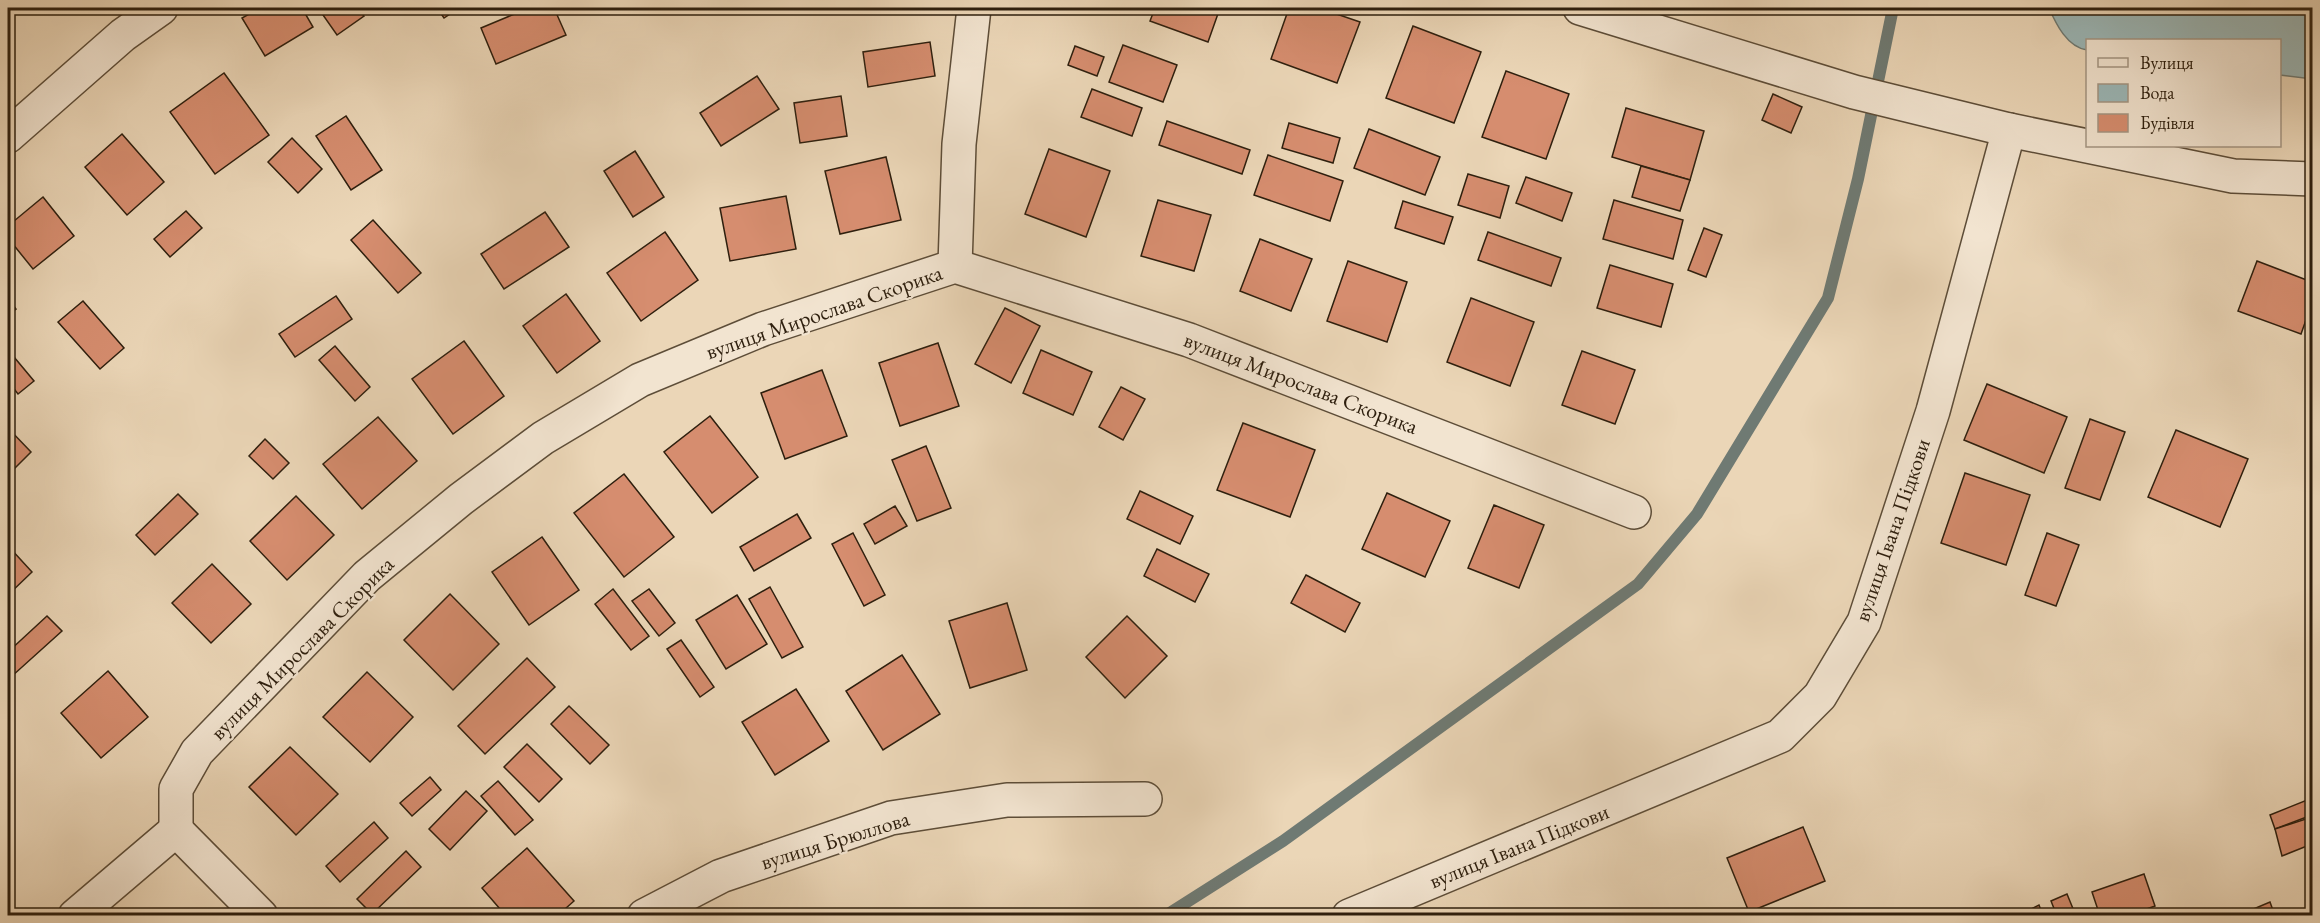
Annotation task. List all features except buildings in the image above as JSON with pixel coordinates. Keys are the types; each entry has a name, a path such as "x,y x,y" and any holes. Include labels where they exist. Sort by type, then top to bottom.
{"street":[{"path":"8,136 123,35 161,8"},
{"path":"955,266 959,144 974,8"},
{"path":"1580,8 1854,93 2086,146"},
{"name":"вулиця Івана Підкови","path":"1349,915 1780,736 1820,696 1864,622 1933,411 2009,130"},
{"path":"2092,147 2233,176 2313,179"},
{"name":"вулиця Мирослава Скорика","path":"176,830 176,789 197,752 367,576 461,499 543,438 640,380 763,329 955,266 1190,340 1634,512"},
{"name":"вулиця Брюллова","path":"644,915 722,876 891,819 1007,800 1145,799"},
{"path":"75,915 176,830 261,915"}],"water":[{"path":"2049,8 2312,8 2312,79 2281,75 2281,39 2086,39 2086,50 2068,40"}],"waterway":[{"path":"1165,916 1283,841 1638,584 1697,514 1828,298 1858,179 1893,8"}]}
